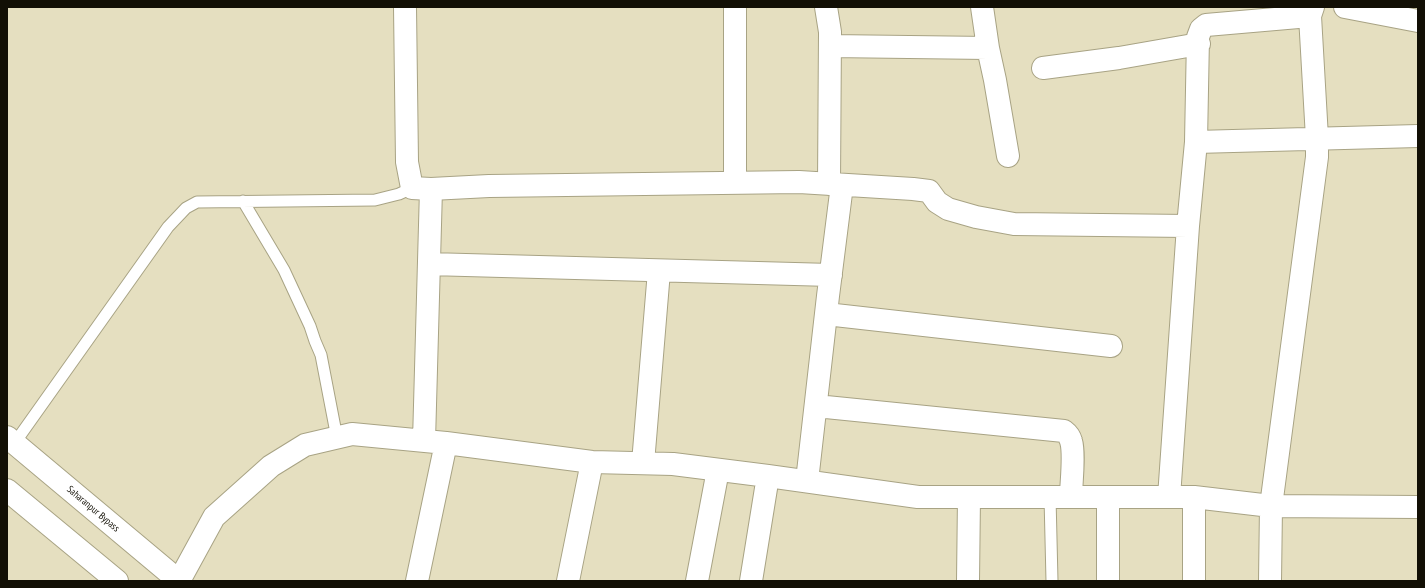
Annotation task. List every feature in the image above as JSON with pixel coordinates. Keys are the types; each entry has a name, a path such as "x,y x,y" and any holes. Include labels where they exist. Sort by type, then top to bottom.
{"street":[{"path":"405,7 406,162 421,189 429,264 424,441"},
{"path":"735,7 735,183"},
{"path":"807,481 831,275 836,184 830,32 826,7"},
{"path":"982,7 1008,156"},
{"path":"1345,7 1418,21"},
{"path":"1169,497 1188,226 1196,142 1198,37 1201,29 1206,25 1312,11 1317,157 1271,506 1270,581"},
{"path":"1043,68 1119,58 1198,44"},
{"path":"830,46 988,48"},
{"path":"1196,142 1418,136"},
{"path":"421,189 489,186 799,182 913,189 929,192 937,202 948,209 976,217 1014,224 1188,226"},
{"path":"429,264 831,275"},
{"path":"643,463 659,271"},
{"path":"826,314 1111,346"},
{"path":"816,406 1064,431 1071,441 1071,497"},
{"path":"179,581 214,517 271,466 305,445 352,434 446,443 592,462 673,464 918,497 1194,497 1271,506 1418,507"},
{"name":"Saharanpur Bypass","path":"11,440 179,581"},
{"path":"417,581 446,443"},
{"path":"568,581 592,462"},
{"path":"697,581 718,470"},
{"path":"750,581 768,476"},
{"path":"7,490 117,581"},
{"path":"968,581 969,497"},
{"path":"1194,497 1194,581"},
{"path":"1108,498 1108,581"}],"lane":[{"path":"11,440 168,226 186,208 197,202 375,200 421,189"},
{"path":"243,201 284,270 310,326 321,355 337,438"},
{"path":"1050,497 1052,581"}]}
